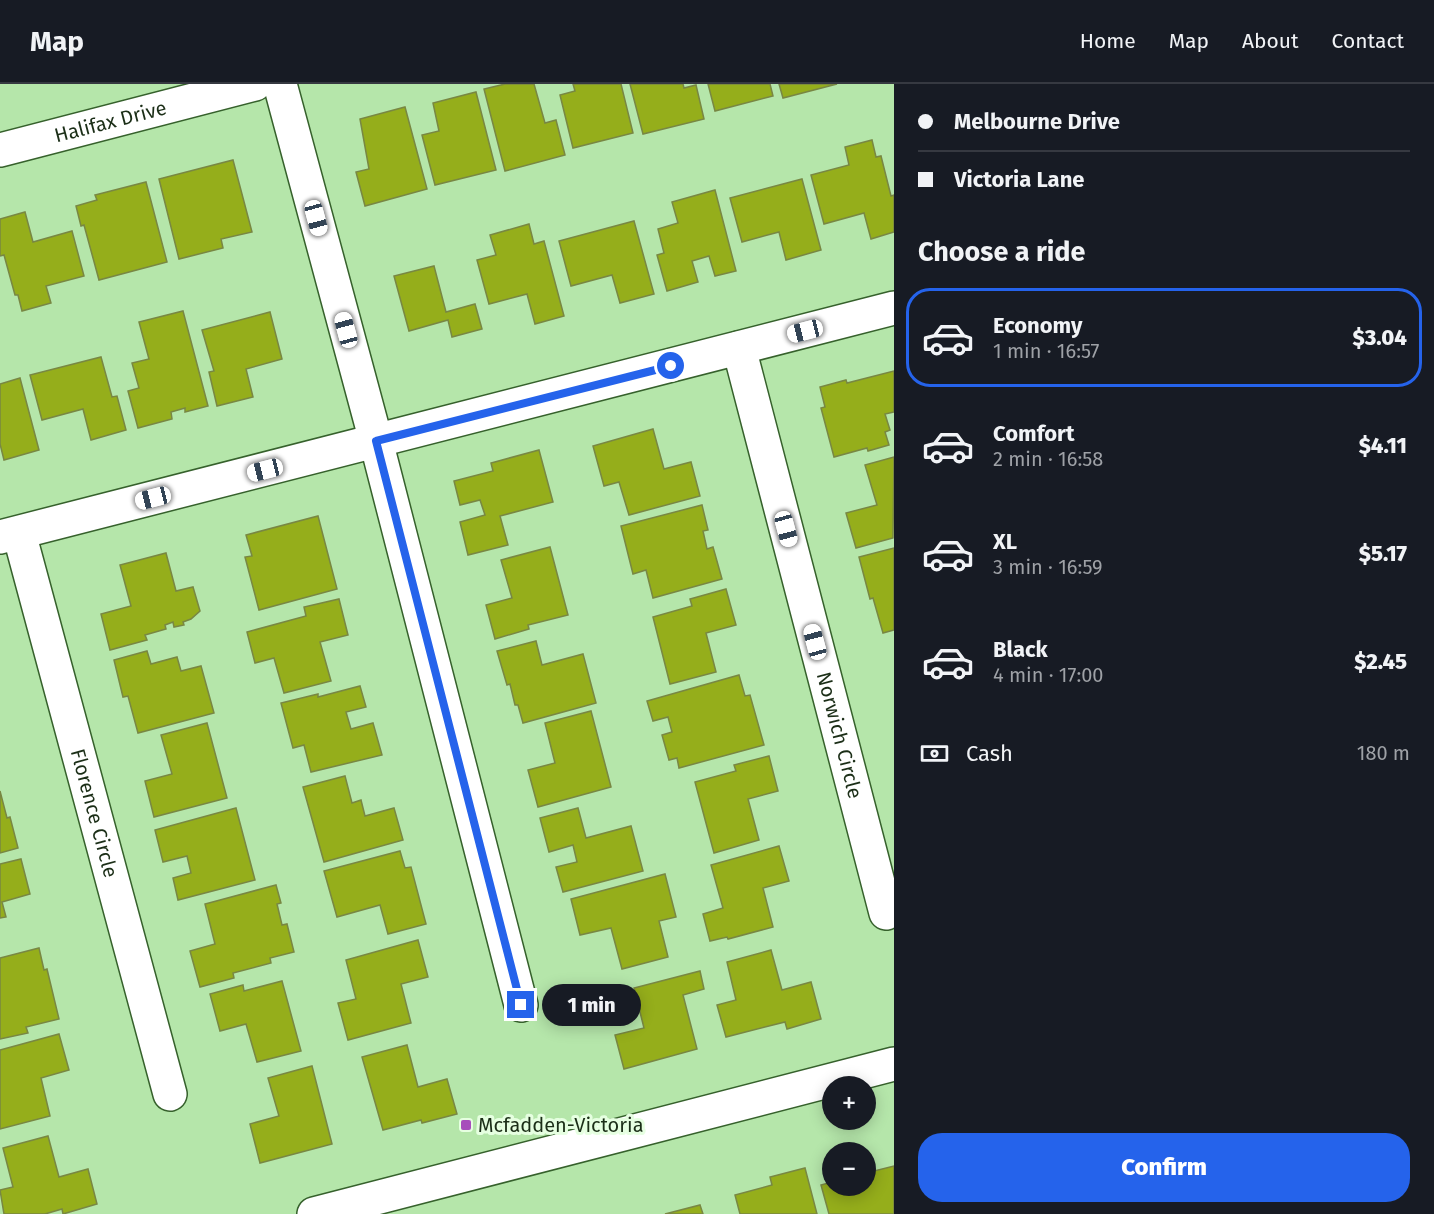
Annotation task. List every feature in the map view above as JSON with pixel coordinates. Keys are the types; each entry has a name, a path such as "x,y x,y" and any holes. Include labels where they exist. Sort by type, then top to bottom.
{"street":[{"name":"Halifax Drive","path":"0,150 255,84"},
{"path":"280,84 376,441 521,1005"},
{"path":"10,535 894,308"},
{"name":"Norwich Circle","path":"739,348 886,913"},
{"name":"Florence Circle","path":"10,535 170,1094"},
{"path":"314,1214 894,1064"}],"building":[{"path":"505,84 534,84 545,123 556,120 565,155 505,171 484,89"},
{"path":"573,84 621,84 633,133 573,148 560,95 575,91"},
{"path":"630,84 683,84 684,88 696,85 704,119 643,134"},
{"path":"708,84 770,84 773,96 715,111"},
{"path":"779,84 837,84 783,98"},
{"path":"476,92 496,170 435,185 422,135 439,131 433,103"},
{"path":"405,107 427,189 365,206 356,172 369,169 360,119"},
{"path":"872,140 876,157 881,156 891,196 894,195 894,232 871,239 864,213 824,224 811,175 849,165 845,147"},
{"path":"233,160 252,232 221,239 223,248 179,259 159,179"},
{"path":"802,179 821,250 786,260 779,232 742,242 730,198"},
{"path":"146,182 167,262 99,280 84,225 81,226 76,206 97,200 95,195"},
{"path":"715,190 736,271 715,276 709,256 692,261 698,282 667,291 657,255 664,253 658,229 678,223 672,202"},
{"path":"25,212 33,242 72,231 84,276 46,286 51,303 22,311 4,255 0,256 0,219"},
{"path":"634,221 654,294 620,303 612,275 571,286 559,241"},
{"path":"529,224 534,244 544,241 564,316 535,324 527,294 489,304 477,260 496,255 490,235"},
{"path":"434,266 446,312 475,304 482,329 452,337 448,320 409,331 394,276"},
{"path":"183,311 208,406 185,412 185,408 171,412 172,419 138,428 128,391 139,388 132,363 149,359 139,322"},
{"path":"270,312 282,359 246,369 253,397 217,406 209,372 214,371 202,330"},
{"path":"101,357 112,397 117,396 126,430 91,440 83,409 42,420 30,375"},
{"path":"894,371 894,412 885,414 890,430 885,432 889,445 834,457 821,408 825,407 820,387"},
{"path":"20,378 39,450 4,460 0,444 0,384"},
{"path":"653,429 664,469 691,462 700,496 629,515 619,482 604,486 593,446"},
{"path":"539,450 553,502 500,516 508,545 468,555 460,522 485,515 480,500 460,505 454,481 493,471 491,463"},
{"path":"894,457 893,538 856,548 846,513 877,505 865,465"},
{"path":"702,505 708,530 703,531 707,549 713,547 722,579 653,598 646,570 633,574 621,526"},
{"path":"318,516 337,589 259,610 245,557 252,556 246,535"},
{"path":"550,547 568,615 528,625 529,629 495,639 486,605 512,598 501,560"},
{"path":"894,548 894,630 883,633 873,598 870,599 859,557"},
{"path":"166,553 176,591 193,587 200,611 191,619 183,622 184,625 174,627 173,622 165,625 166,629 145,635 147,640 110,650 101,614 131,606 120,565"},
{"path":"726,589 736,625 706,633 716,672 670,684 653,617 692,606 690,599"},
{"path":"339,599 348,635 320,642 331,681 284,693 274,658 255,663 247,632 306,616 304,607"},
{"path":"536,641 542,665 583,654 596,703 523,723 518,705 515,705 510,684 507,685 497,651"},
{"path":"147,651 151,664 177,657 181,671 201,666 214,713 138,733 128,696 123,697 114,660"},
{"path":"739,675 745,696 750,695 764,745 679,768 677,758 669,760 662,735 672,732 668,717 653,721 647,701"},
{"path":"360,686 366,707 346,712 351,729 373,723 382,755 311,772 304,745 293,748 281,703 318,694 318,697"},
{"path":"591,711 611,787 538,807 528,770 555,763 545,723"},
{"path":"207,723 227,798 154,817 145,781 172,774 161,735"},
{"path":"769,756 778,791 748,799 759,840 714,853 695,782 736,771 734,765"},
{"path":"345,776 352,803 361,800 365,816 394,808 403,840 324,862 303,787"},
{"path":"0,791 18,848 0,853"},
{"path":"236,808 255,880 178,900 173,878 191,873 187,856 163,862 155,830"},
{"path":"578,808 586,838 631,826 643,871 563,892 556,867 577,862 573,845 549,852 540,818"},
{"path":"779,846 789,881 763,888 773,927 728,939 727,937 710,941 703,914 723,908 711,865"},
{"path":"400,851 405,868 411,867 426,924 388,934 380,905 337,917 324,871"},
{"path":"21,859 30,894 2,902 6,917 0,918 0,864"},
{"path":"665,874 676,917 659,921 668,957 622,969 611,928 580,935 571,899"},
{"path":"276,885 281,903 277,904 282,925 287,924 294,952 270,958 271,963 233,973 234,978 200,987 190,951 215,944 205,904"},
{"path":"418,940 428,977 401,984 411,1023 348,1040 338,1003 356,999 346,960"},
{"path":"39,948 44,970 47,969 59,1019 26,1027 28,1033 0,1039 0,958"},
{"path":"771,950 782,990 811,982 821,1019 787,1029 785,1022 726,1037 717,1005 736,1000 727,962"},
{"path":"700,971 704,989 683,995 697,1049 624,1069 615,1035 644,1028 634,988"},
{"path":"282,981 301,1051 257,1062 246,1024 220,1031 210,994 243,985 244,991"},
{"path":"59,1034 69,1070 41,1078 50,1116 0,1129 0,1050"},
{"path":"407,1045 418,1087 447,1079 457,1114 383,1130 362,1057"},
{"path":"312,1066 332,1144 260,1163 250,1124 279,1116 268,1078"},
{"path":"48,1136 59,1177 88,1169 97,1204 63,1214 62,1209 45,1214 4,1214 0,1190 13,1187 3,1148"},
{"path":"894,1166 894,1214 829,1214 824,1196 876,1196 876,1170"},
{"path":"805,1168 817,1214 740,1214 735,1195 772,1185 770,1177"},
{"path":"700,1205 703,1214 665,1214"}],"place":[{"name":"Mcfadden-Victoria","path":"466,1125"}],"route":[{"path":"521,1005 376,441 671,366"}]}
